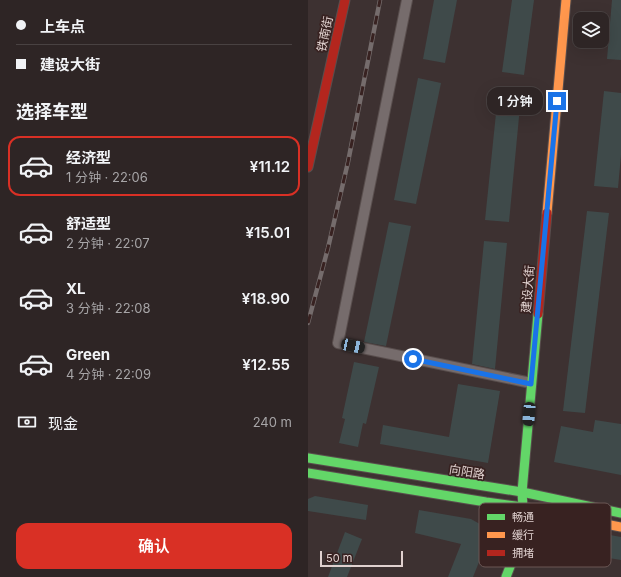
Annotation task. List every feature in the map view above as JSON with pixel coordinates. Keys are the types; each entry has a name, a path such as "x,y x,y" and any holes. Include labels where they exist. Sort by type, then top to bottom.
{"main road":[{"name":"铁南街","path":"308,167 344,0"},
{"name":"建设大街","path":"523,503 522,492 531,384 566,0"},
{"name":"向阳路","path":"308,458 522,492 574,503"},
{"path":"308,473 493,503"},
{"name":"向阳路","path":"611,511 621,513"},
{"path":"611,525 621,527"},
{"name":"建设大街","path":"506,577 510,567"}],"street":[{"path":"407,0 338,343 531,384"}],"building":[{"path":"434,0 457,0 445,63 423,59"},
{"path":"512,0 534,0 524,75 502,72"},
{"path":"612,0 621,0 621,60 607,59"},
{"path":"418,78 441,83 416,204 394,200"},
{"path":"604,91 621,93 621,155 618,188 594,186"},
{"path":"498,94 521,96 509,222 485,220"},
{"path":"587,211 609,213 585,413 563,411"},
{"path":"389,222 411,226 386,346 364,342"},
{"path":"484,241 507,243 495,369 472,364"},
{"path":"354,362 379,367 366,424 363,423 358,447 339,443 345,419 342,418"},
{"path":"458,384 500,391 488,463 380,444 383,425 449,437"},
{"path":"595,420 621,424 621,475 554,462 561,426 593,432"},
{"path":"315,496 368,505 366,520 308,511 308,499"},
{"path":"419,510 471,519 479,524 479,562 473,577 448,577 461,544 415,533"},
{"path":"345,532 362,539 347,577 328,577"},
{"path":"611,535 621,537 621,560 611,558"}],"railway":[{"path":"308,323 328,248 348,162 380,0"}],"traffic: fast":[{"path":"523,503 522,492 538,314"},
{"path":"308,458 522,492 574,503"},
{"path":"308,473 493,503"},
{"path":"611,511 621,513"},
{"path":"506,577 510,567"}],"traffic: slow":[{"path":"547,213 566,0"},
{"path":"611,525 621,527"}],"traffic: jam":[{"path":"308,167 345,0"},
{"path":"538,314 547,213"}],"route":[{"path":"413,359 531,384 557,101"}]}
